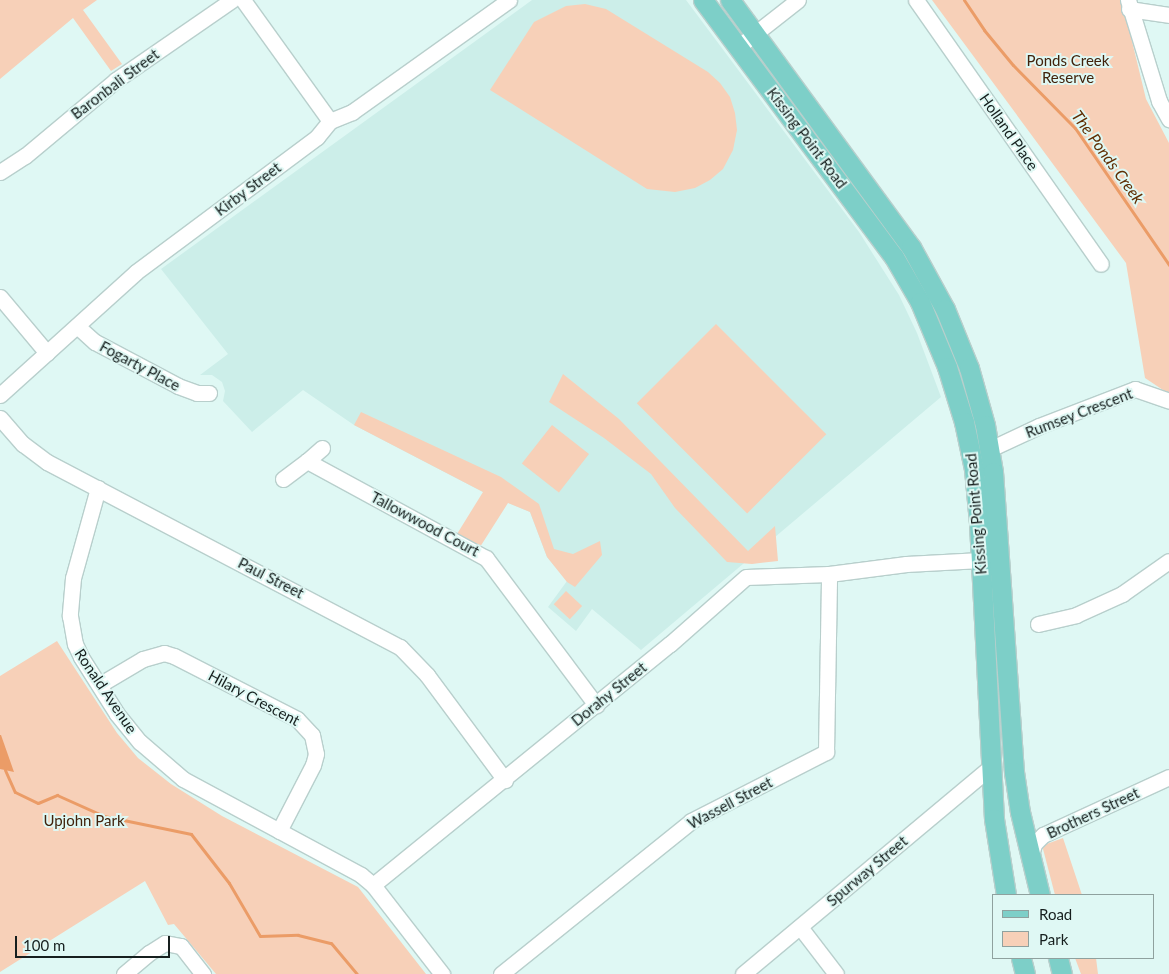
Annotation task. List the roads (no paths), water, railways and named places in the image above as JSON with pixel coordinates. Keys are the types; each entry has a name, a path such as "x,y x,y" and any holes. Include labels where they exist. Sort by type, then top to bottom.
{"main road":[{"name":"Kissing Point Road","path":"703,0 872,224 894,256 920,302 947,367 968,438 976,487 994,819 1006,894"},
{"name":"Kissing Point Road","path":"730,0 893,219 925,270 945,309 969,368 990,449 996,496 1014,772 1030,859 1040,894"},
{"path":"1021,959 1025,974"},
{"path":"1058,959 1062,974"}],"street":[{"name":"Baronbali Street","path":"0,172 25,156 116,80 232,0"},
{"path":"244,0 330,121"},
{"name":"Kirby Street","path":"0,395 136,272 317,137 330,121 352,112 509,0"},
{"path":"738,48 798,0"},
{"name":"Holland Place","path":"916,0 1101,264"},
{"path":"1128,4 1169,15"},
{"path":"1128,4 1159,101 1169,119"},
{"path":"0,297 47,353"},
{"name":"Fogarty Place","path":"77,326 95,342 178,386 197,393 208,393"},
{"name":"Rumsey Crescent","path":"990,449 1039,426 1135,389 1169,401"},
{"name":"Paul Street","path":"0,418 36,454 400,646 427,675 505,780"},
{"path":"283,479 322,448"},
{"name":"Tallowwood Court","path":"307,461 486,558 596,705"},
{"name":"Ronald Avenue","path":"98,488 74,578 70,616 75,644 117,714 140,742 183,779 361,875 373,885"},
{"name":"Dorahy Street","path":"373,885 505,780 670,644 746,577 829,574 906,564 980,560"},
{"path":"1038,624 1076,615 1122,594 1169,562"},
{"name":"Wassell Street","path":"501,974 691,821 826,752 829,574"},
{"name":"Hilary Crescent","path":"99,685 143,659 164,654 174,656 297,719 312,735 316,754 279,831"},
{"name":"Spurway Street","path":"743,974 991,767"},
{"name":"Brothers Street","path":"1030,859 1034,844 1043,835 1106,808 1169,777"},
{"path":"373,885 442,974"},
{"path":"800,927 836,974"},
{"path":"124,974 164,943 181,946 203,974"}],"waterway":[{"name":"The Ponds Creek","path":"964,0 984,30 1013,65 1075,128 1169,265"},
{"path":"5,770 15,792 38,803 57,795 104,816 191,834 229,883 260,936 298,935 331,943 357,974"}],"park label":[{"name":"Ponds Creek Reserve","path":"1068,68"},
{"name":"Upjohn Park","path":"84,821"}]}
